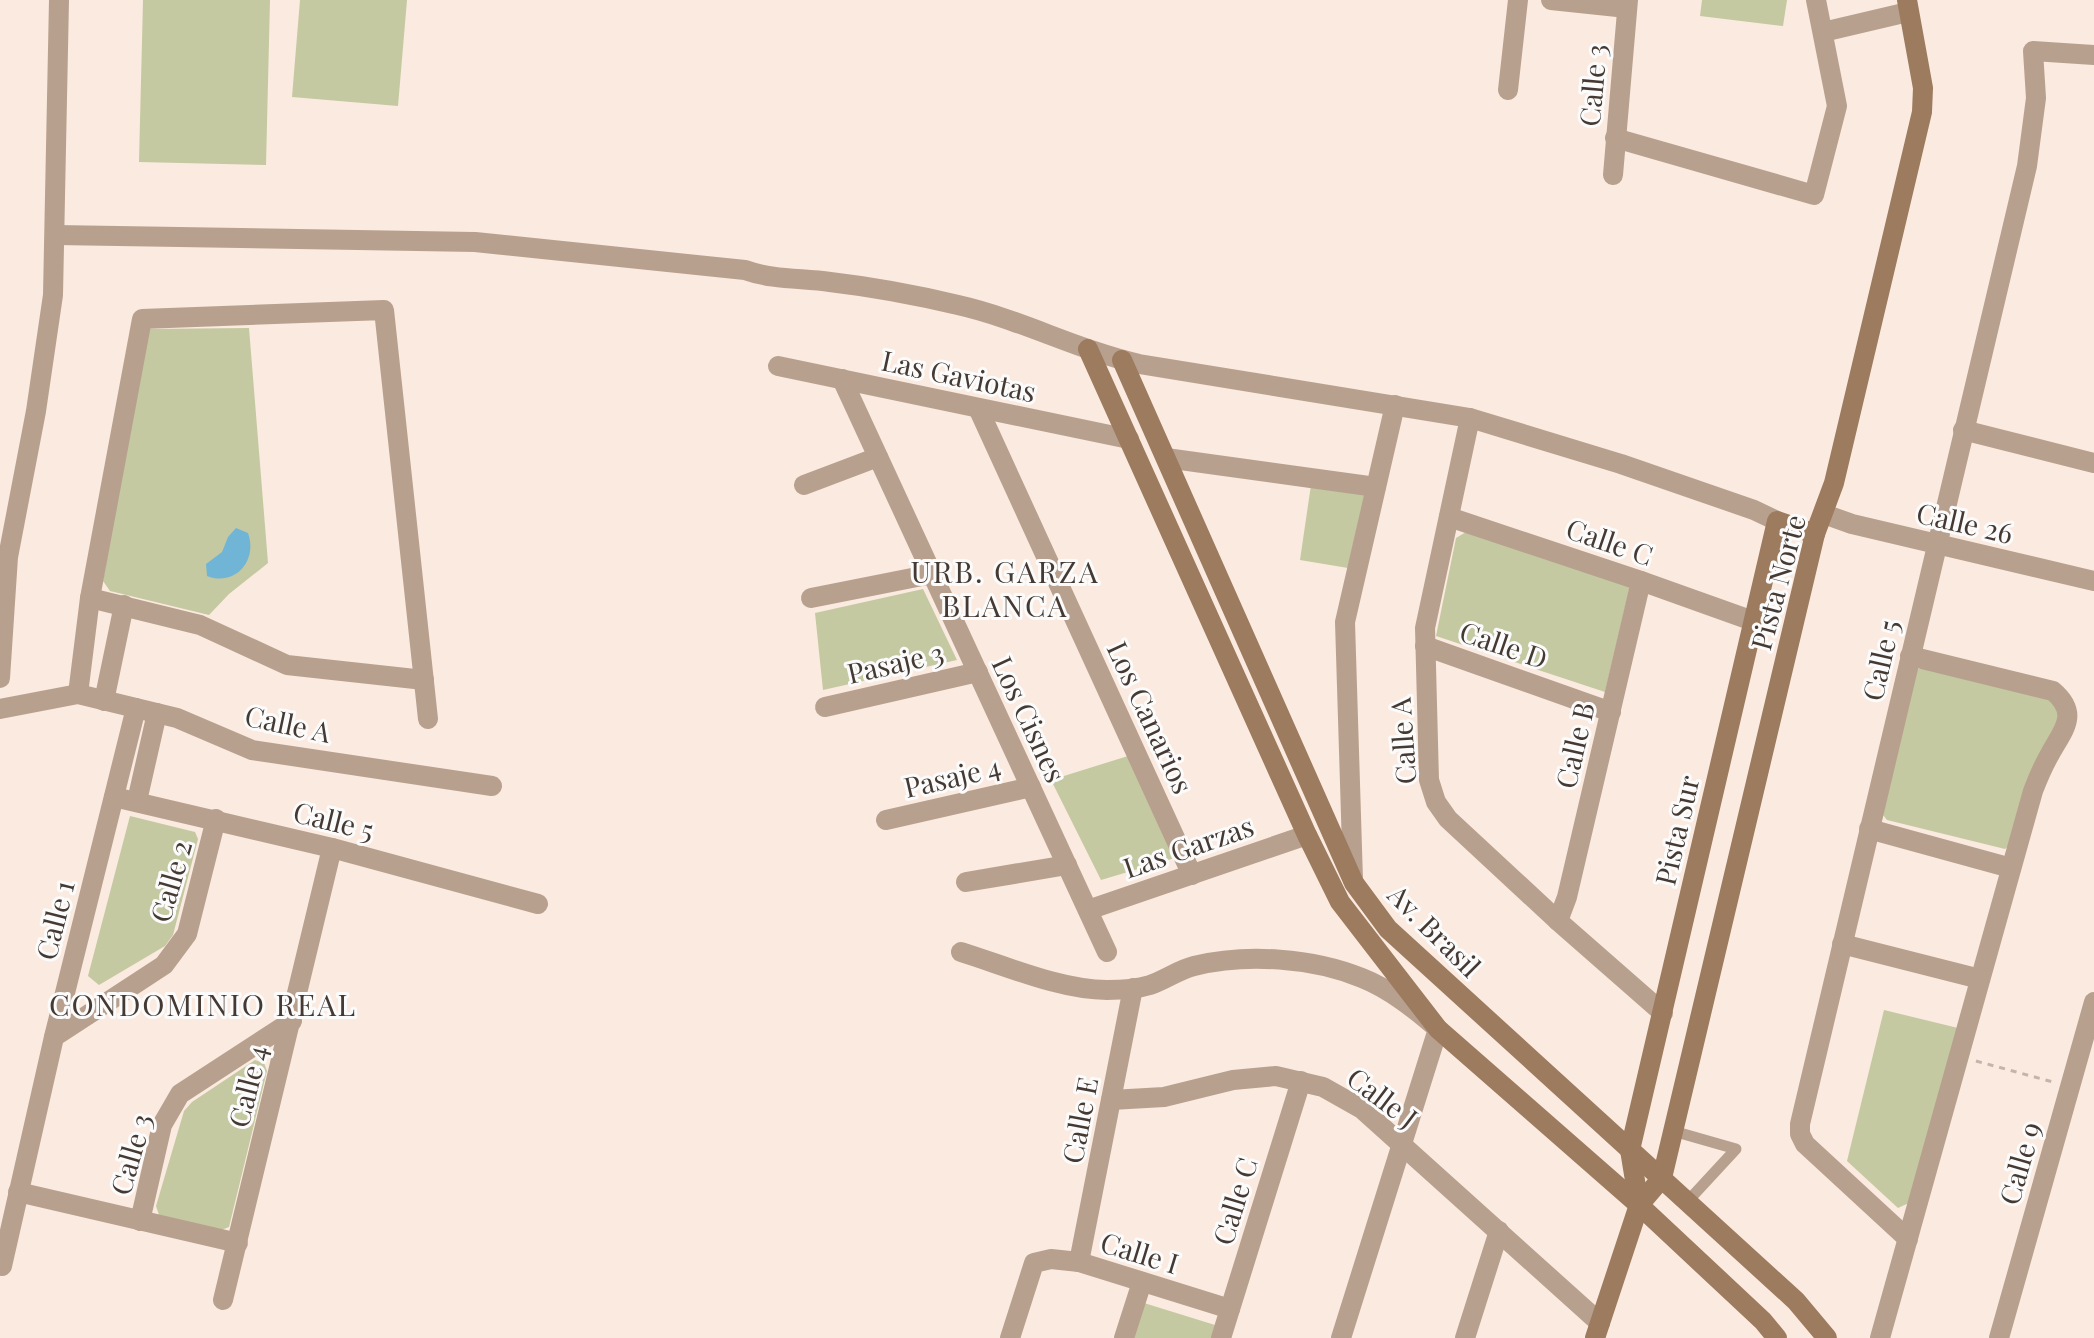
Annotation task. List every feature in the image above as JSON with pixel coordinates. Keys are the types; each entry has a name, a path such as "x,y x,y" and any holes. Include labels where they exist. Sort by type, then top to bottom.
{"street":[{"path":"0,678 8,557 49,327 56,235 59,0"},
{"path":"1508,90 1518,0"},
{"path":"1551,0 1628,4"},
{"path":"1615,138 1814,195 1837,106 1816,0"},
{"name":"Calle 3","path":"1613,175 1628,4"},
{"path":"1823,32 1908,6"},
{"name":"Pista Norte","path":"1662,1178 1815,534 1834,483 1922,112 1923,88 1908,6"},
{"name":"Calle 5","path":"1908,1239 1805,1144 1800,1134 1800,1124 2027,166 2036,98 2033,51 2094,55"},
{"path":"56,235 475,242 745,270 767,278 831,282 957,305 1023,323 1122,360 1470,418 1621,464 1815,534"},
{"path":"0,709 78,694 90,598 142,319 384,310 428,719"},
{"name":"Av. Brasil","path":"1088,349 1340,902 1438,1029 1639,1205 1763,1321 1777,1338"},
{"name":"Av. Brasil","path":"1122,360 1354,883 1388,929 1796,1301 1827,1338"},
{"name":"Las Gaviotas","path":"778,366 1129,439"},
{"name":"Los Cisnes","path":"842,379 1107,952"},
{"path":"1354,883 1345,622 1395,405"},
{"name":"Los Canarios","path":"978,408 1192,875"},
{"name":"Calle A","path":"1470,418 1425,628 1429,780 1436,802 1448,819 1663,1013"},
{"path":"1963,430 2094,463"},
{"path":"804,485 878,457"},
{"path":"1166,458 1376,487"},
{"name":"Calle 26","path":"1824,514 1852,524 2094,581"},
{"name":"Calle C","path":"1449,517 1753,621"},
{"name":"Pista Sur","path":"1630,1150 1777,521"},
{"path":"811,598 932,574"},
{"name":"Calle B","path":"1558,921 1567,897 1641,581"},
{"path":"90,598 200,625 287,665 424,680"},
{"path":"104,701 124,605"},
{"name":"Calle D","path":"1425,646 1611,712"},
{"path":"1880,1338 2033,791 2067,724 2068,711 2063,700 2053,691 1910,656"},
{"name":"Pasaje 3","path":"825,707 978,672"},
{"name":"Calle A","path":"78,694 177,718 252,750 492,786"},
{"name":"Calle 1","path":"2,1266 54,1037 136,708"},
{"path":"137,801 157,713"},
{"name":"Pasaje 4","path":"886,820 1031,787"},
{"name":"Calle 5","path":"114,797 332,848 538,904"},
{"name":"Calle 2","path":"54,1037 164,965 187,934 216,819"},
{"path":"1869,829 2011,868"},
{"name":"Las Garzas","path":"1088,910 1307,835"},
{"name":"Calle 4","path":"223,1300 332,848"},
{"path":"966,882 1067,865"},
{"path":"1842,944 1980,979"},
{"path":"961,952 1081,988 1151,985 1177,972 1208,963 1238,960 1295,962 1361,978 1401,1001 1438,1029 1341,1338"},
{"name":"Calle E","path":"1079,1262 1133,988"},
{"name":"Calle 9","path":"1999,1338 2094,1002"},
{"name":"Calle 3","path":"140,1221 162,1125 180,1094 292,1021"},
{"name":"Calle J","path":"1111,1100 1164,1097 1233,1080 1276,1076 1301,1081 1345,1098 1499,1231 1598,1331"},
{"name":"Calle C","path":"1221,1338 1301,1081"},
{"path":"1630,1150 1639,1205"},
{"path":"1598,1331 1639,1205 1662,1178"},
{"path":"18,1192 238,1243"},
{"path":"1465,1338 1499,1231"},
{"name":"Calle I","path":"1010,1338 1034,1263 1051,1259 1079,1262 1230,1309"},
{"path":"1124,1338 1142,1282"}],"lane":[{"path":"1673,1131 1736,1149 1687,1202"}],"path":[{"path":"1974,1060 2057,1083"}],"green space":[{"path":"143,0 270,0 266,165 139,162"},
{"path":"300,0 407,0 398,106 292,97"},
{"path":"1702,0 1787,0 1783,26 1700,16"},
{"path":"249,328 268,563 229,594 209,615 110,591 103,581 147,329"},
{"path":"1311,485 1369,491 1354,569 1300,560"},
{"path":"1466,532 1630,586 1605,692 1436,636 1456,538"},
{"path":"923,589 957,660 823,690 815,613"},
{"path":"1926,667 2048,697 2055,703 2060,720 2010,845 2005,849 1887,820 1883,815 1915,673"},
{"path":"1128,756 1178,857 1101,880 1051,780"},
{"path":"130,816 195,832 198,839 173,935 165,946 99,985 88,976"},
{"path":"1884,1010 1958,1028 1911,1202 1898,1208 1847,1161"},
{"path":"255,1060 264,1063 267,1071 229,1227 219,1231 159,1215 156,1206 184,1111 192,1102"},
{"path":"1144,1303 1215,1325 1211,1338 1133,1338"}],"water":[{"path":"236,528 248,533 250,553 247,562 235,575 227,578 207,576 206,564 222,552"}],"district":[{"name":"URB. GARZA BLANCA","path":"1005,588"},
{"name":"CONDOMINIO REAL","path":"203,1004"}]}
